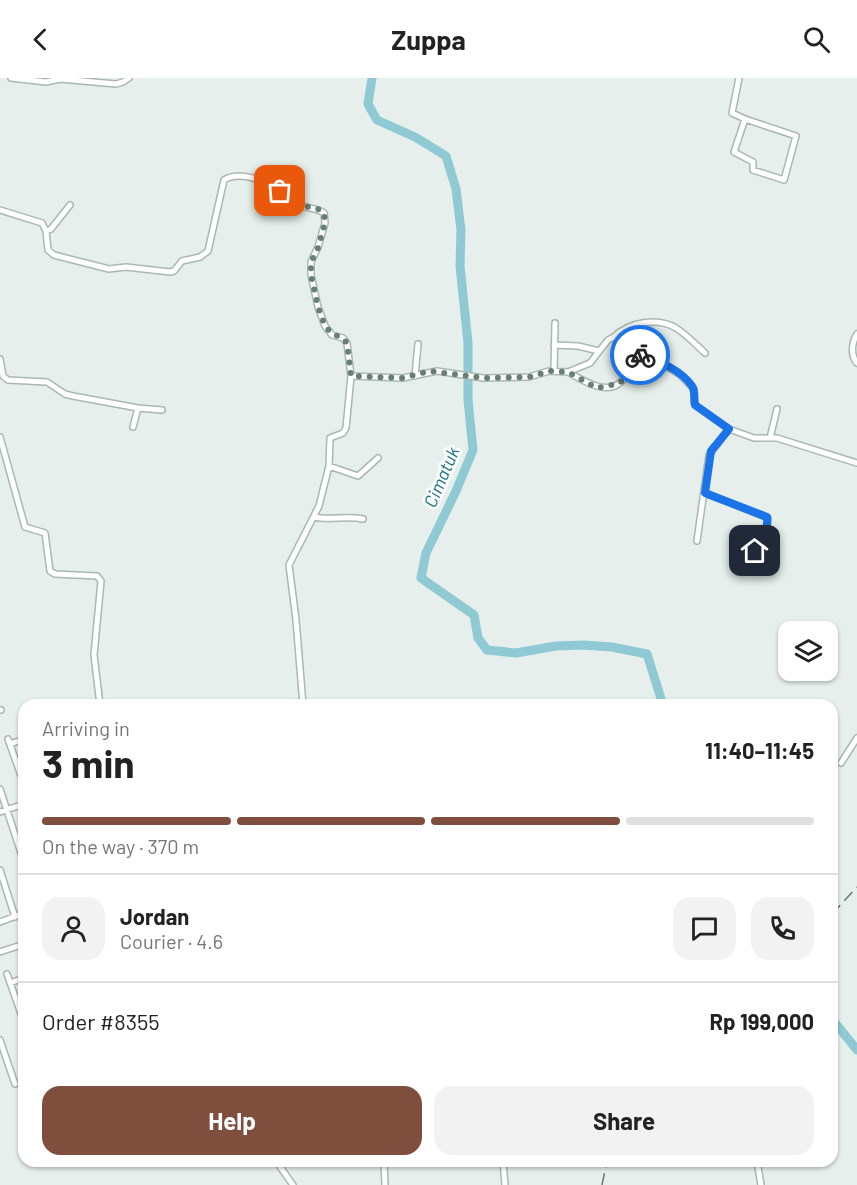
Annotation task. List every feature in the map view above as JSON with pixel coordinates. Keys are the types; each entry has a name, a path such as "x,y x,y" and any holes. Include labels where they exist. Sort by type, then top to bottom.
{"street":[{"path":"11,78 46,82 60,79 116,84 129,78"},
{"path":"739,78 732,113 796,136 784,180 753,170 753,162 734,152 745,119"},
{"path":"0,210 42,224 46,231 48,250 54,255 109,269 126,267 170,272 174,271 182,261 200,257 208,250 224,180 239,176 257,180 273,186 300,205 318,209 324,213 325,223 318,248 311,262 311,275 325,326 332,334 343,338 347,343 351,376 346,428 343,433 330,438 329,466 314,517 293,553 289,565 303,699"},
{"path":"46,231 51,229 69,205"},
{"path":"554,372 555,323"},
{"path":"351,376 379,378 415,376 430,371 483,378 529,377 568,372 590,363 608,340 626,327 647,323 664,324 680,331 705,353"},
{"path":"857,334 852,346 857,363"},
{"path":"614,337 640,354 679,374 694,389 695,405 729,429 758,439 770,438 813,448 857,463"},
{"path":"415,376 418,344"},
{"path":"554,345 578,346 599,351"},
{"path":"568,372 597,388 615,385 620,383 640,354"},
{"path":"0,359 2,377 11,381 47,382 64,394 138,408 162,410"},
{"path":"133,427 138,408"},
{"path":"770,438 777,409"},
{"path":"698,542 711,451 729,429"},
{"path":"0,437 23,524 26,529 45,533 50,572 97,576 101,581 94,655 99,699"},
{"path":"329,466 358,476 378,458"},
{"path":"705,493 768,518 766,528 753,555 740,569"},
{"path":"314,517 324,519 344,516 363,519"},
{"path":"841,763 857,738"},
{"path":"18,740 9,742 18,767"},
{"path":"0,789 18,844"},
{"path":"0,812 18,806"},
{"path":"0,870 15,916"},
{"path":"0,922 18,915"},
{"path":"0,952 18,946"},
{"path":"7,974 18,1005"},
{"path":"10,983 18,980"},
{"path":"0,1040 15,1084"},
{"path":"280,1167 293,1185"},
{"path":"384,1167 385,1185"},
{"path":"504,1167 506,1185"},
{"path":"758,1167 760,1185"}],"waterway":[{"name":"Cimatuk","path":"372,78 368,104 377,120 415,137 446,156 456,189 461,230 460,266 468,343 468,400 473,450 426,553 421,578 474,615 478,638 487,650 516,653 556,646 583,645 612,647 647,654 661,699"},
{"name":"Cimatuk","path":"838,1026 857,1050"}],"railway":[{"path":"838,908 857,887"},
{"path":"602,1185 606,1167"}],"way so far":[{"path":"280,191 300,205 318,209 324,213 325,223 318,248 311,262 311,275 325,326 332,334 343,338 347,343 351,376 403,378 437,371 483,378 529,377 550,371 568,372 597,388 620,383 640,355"}],"route":[{"path":"640,355 661,363 679,374 694,389 695,405 729,429 711,451 705,493 767,517 766,528 755,551"}]}
